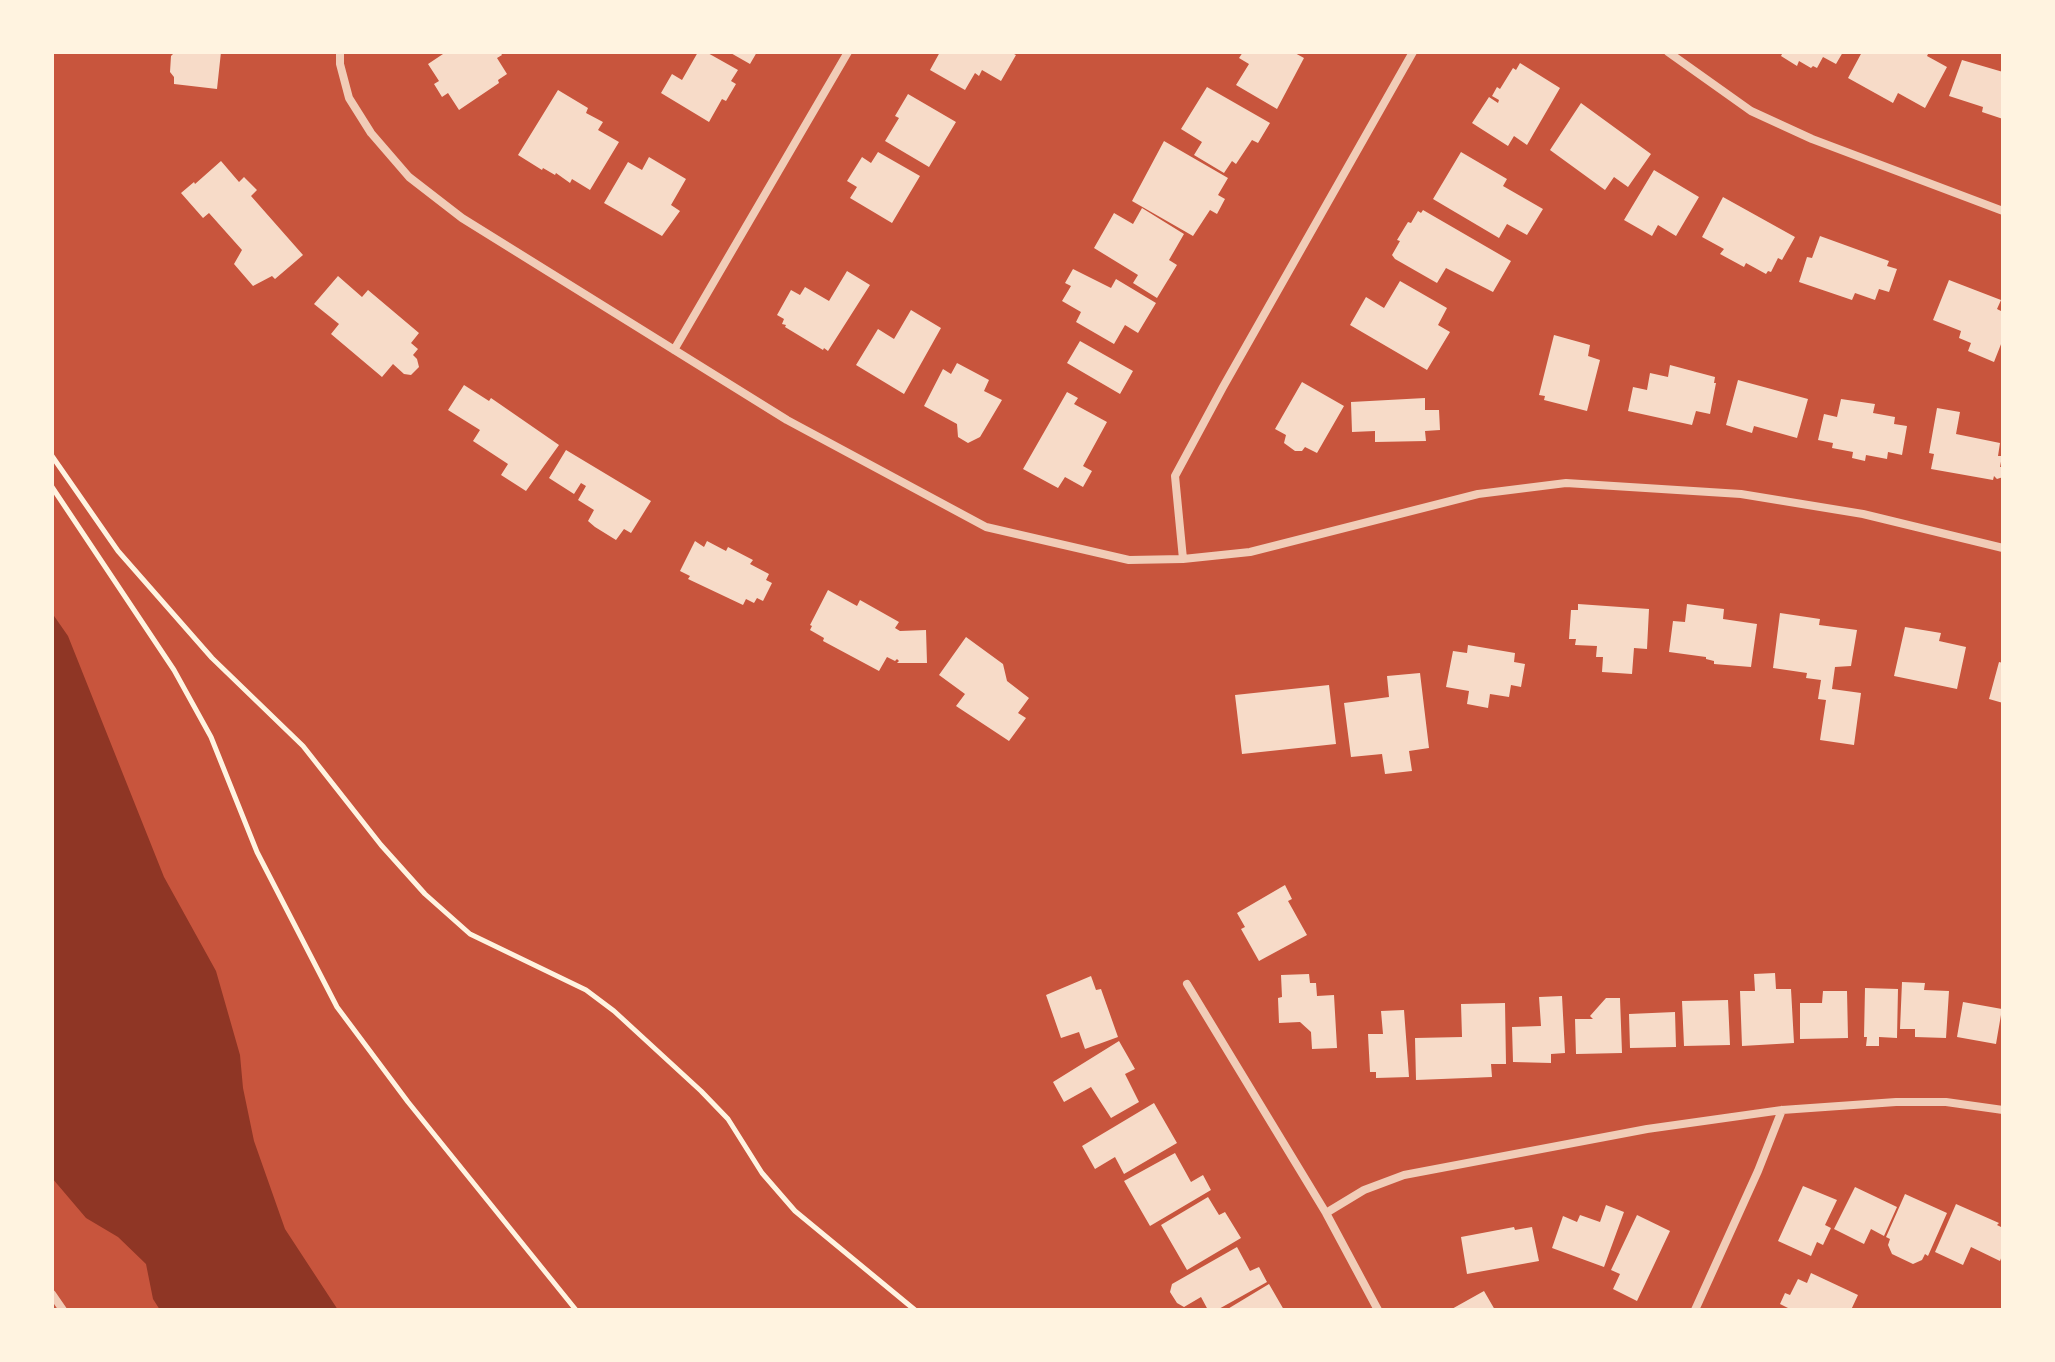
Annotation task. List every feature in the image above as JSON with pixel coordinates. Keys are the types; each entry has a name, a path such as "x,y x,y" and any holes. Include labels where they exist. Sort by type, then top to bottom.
{"street":[{"path":"340,52 349,98 371,133 409,177 462,218 787,420 986,527 1129,560 1183,559 1250,552 1478,494 1566,483 1741,494 1863,514 2003,548"},
{"path":"674,350 848,52"},
{"path":"1183,559 1175,476 1413,52"},
{"path":"1668,52 1751,111 1812,139 2003,211"},
{"path":"1187,984 1326,1213 1378,1310"},
{"path":"1326,1213 1364,1190 1404,1175 1569,1142 1782,1110 1896,1102 1946,1102 2003,1110"},
{"path":"1695,1310 1782,1110"},
{"path":"52,1294 63,1310"}],"path":[{"path":"52,456 118,551 212,658 303,746 381,845 425,894 470,934 586,990 614,1011 728,1119 762,1173 795,1211 915,1310"},
{"path":"52,487 174,670 211,737 257,852 337,1007 408,1102 576,1310"}],"shaded area":[{"path":"52,613 68,636 164,877 216,971 240,1055 254,1141 285,1229 338,1310 160,1310 153,1299 146,1264 118,1237 86,1218 52,1178"}],"building":[{"path":"175,52 221,52 217,89 174,84 170,72 171,56"},
{"path":"446,52 500,52 502,55 497,58 507,74 459,110 448,93 442,97 434,84 439,81 428,64"},
{"path":"698,52 706,52 738,70 731,81 736,84 726,101 722,99 709,122 661,93 672,74 682,80"},
{"path":"729,52 757,52 750,64"},
{"path":"940,52 1010,52 1016,55 1001,81 982,70 979,76 975,73 965,90 930,70"},
{"path":"1243,52 1293,52 1304,58 1277,109 1236,85 1249,64 1239,58"},
{"path":"1783,52 1843,52 1836,64 1823,57 1817,68 1811,68 1799,61 1797,66 1781,56"},
{"path":"1862,52 1929,52 1927,56 1947,67 1925,108 1898,93 1893,103 1848,78"},
{"path":"1962,60 2003,72 2003,119 1982,112 1983,107 1949,96"},
{"path":"1520,63 1560,88 1527,145 1514,136 1508,146 1472,123 1489,97 1498,103 1499,100 1492,96"},
{"path":"1207,87 1270,123 1258,143 1252,140 1236,164 1232,161 1224,173 1194,155 1202,142 1181,129"},
{"path":"558,90 588,108 586,113 603,122 598,130 619,142 590,190 572,179 570,183 556,173 542,170 518,155"},
{"path":"908,94 956,122 929,167 885,141 899,118 895,116"},
{"path":"1581,103 1651,154 1628,187 1614,177 1605,190 1550,150"},
{"path":"1164,141 1228,178 1218,195 1225,199 1217,214 1210,210 1193,236 1132,201"},
{"path":"878,152 920,176 892,223 850,198 857,187 847,181 862,157 871,163"},
{"path":"1461,152 1507,179 1503,186 1543,209 1527,235 1507,224 1499,238 1433,199"},
{"path":"649,157 686,179 671,205 680,211 662,236 604,203 628,162 642,170"},
{"path":"221,161 239,182 244,177 257,190 251,196 303,255 275,279 272,276 253,286 234,264 242,250 209,213 203,218 181,193"},
{"path":"1654,170 1699,197 1676,236 1658,225 1652,236 1624,220"},
{"path":"1723,197 1795,237 1771,272 1766,274 1746,263 1744,267 1720,254 1724,249 1702,237"},
{"path":"1142,208 1184,234 1169,260 1177,265 1157,298 1133,283 1138,275 1094,248 1114,213 1133,224"},
{"path":"1423,210 1511,261 1493,292 1446,268 1437,283 1395,259 1392,255 1400,241 1397,240 1408,222 1411,223 1418,211 1421,213"},
{"path":"1820,236 1889,261 1887,266 1897,269 1889,292 1879,289 1875,300 1855,293 1852,300 1799,282 1807,257 1812,258"},
{"path":"1073,269 1111,288 1116,279 1156,303 1138,333 1125,325 1114,344 1076,322 1081,312 1062,301 1071,286 1065,283"},
{"path":"847,271 870,285 828,351 782,324 784,319 777,315 791,290 800,295 805,287 829,301"},
{"path":"338,276 362,297 368,290 419,333 411,343 418,349 413,355 419,367 411,375 404,374 393,364 382,377 331,334 339,324 314,304"},
{"path":"1949,280 2001,300 1997,309 2003,312 2003,339 1994,362 1968,351 1971,343 1959,338 1961,331 1933,320"},
{"path":"1400,281 1447,308 1438,325 1450,332 1427,370 1350,325 1366,297 1384,308"},
{"path":"911,310 941,328 904,394 856,365 878,329 894,339"},
{"path":"1554,335 1590,345 1588,356 1600,360 1587,411 1544,400 1545,396 1539,395"},
{"path":"1080,341 1133,371 1120,394 1067,363"},
{"path":"957,363 989,380 984,391 1002,400 980,437 968,443 958,437 957,424 924,406 943,369 951,374"},
{"path":"1670,365 1715,377 1710,414 1696,411 1692,425 1628,411 1633,387 1647,390 1650,373 1668,377"},
{"path":"1738,380 1808,399 1797,438 1754,426 1752,433 1726,425"},
{"path":"1302,382 1344,406 1317,453 1305,447 1302,451 1295,451 1284,443 1286,435 1275,429"},
{"path":"464,385 489,401 491,398 559,445 526,491 501,475 508,464 473,441 480,430 448,410"},
{"path":"1067,392 1078,398 1074,404 1107,422 1083,466 1092,471 1083,487 1065,477 1058,488 1023,469"},
{"path":"1425,398 1425,410 1439,410 1440,430 1425,431 1426,441 1375,442 1375,431 1352,432 1351,402"},
{"path":"1841,399 1875,404 1873,413 1895,417 1894,424 1907,426 1902,455 1888,452 1887,459 1866,455 1865,461 1852,458 1853,452 1832,448 1833,443 1818,440 1824,414 1837,417"},
{"path":"1937,408 1960,412 1956,434 2000,443 1998,456 2002,456 2000,467 2003,467 2003,477 1997,479 1994,476 1993,480 1931,469 1934,454 1929,453"},
{"path":"566,450 651,501 631,533 624,529 616,540 595,527 588,521 594,510 578,500 586,486 581,483 574,494 549,478"},
{"path":"695,541 704,547 707,541 726,551 728,547 753,560 750,564 769,574 766,580 772,583 763,601 757,598 754,603 746,599 743,605 688,579 690,576 680,571"},
{"path":"828,590 857,606 860,600 899,622 895,628 900,631 926,630 927,663 897,663 897,659 887,657 879,671 823,641 824,638 810,630 810,625"},
{"path":"1578,604 1649,609 1647,649 1634,648 1632,674 1602,672 1603,657 1596,657 1597,646 1575,645 1576,639 1569,639 1571,610 1578,610"},
{"path":"1687,604 1724,609 1723,619 1757,624 1751,667 1714,664 1706,657 1669,652 1673,621 1685,622"},
{"path":"1780,613 1820,619 1819,625 1857,630 1851,666 1835,667 1832,689 1861,693 1854,745 1820,740 1826,700 1818,699 1821,680 1806,678 1807,673 1773,668"},
{"path":"1905,627 1941,633 1939,641 1966,647 1957,689 1894,676"},
{"path":"966,637 1003,664 1007,681 1029,698 1018,713 1026,718 1009,741 956,706 965,694 939,675"},
{"path":"1468,645 1515,653 1514,662 1525,664 1521,687 1511,685 1509,697 1490,694 1488,708 1467,704 1469,691 1446,687 1453,651 1467,653"},
{"path":"1999,662 2003,663 2003,703 1989,699"},
{"path":"1420,673 1429,748 1409,751 1412,771 1385,774 1382,754 1351,757 1344,703 1389,697 1387,676"},
{"path":"1329,685 1336,744 1242,754 1235,695"},
{"path":"1285,885 1292,899 1288,901 1307,935 1259,961 1241,929 1245,927 1237,913"},
{"path":"1775,973 1776,989 1791,989 1794,1043 1742,1046 1740,991 1755,991 1754,974"},
{"path":"1309,974 1310,983 1316,983 1317,996 1334,995 1337,1048 1312,1049 1311,1032 1300,1022 1279,1023 1281,975"},
{"path":"1091,976 1096,990 1101,989 1118,1037 1085,1049 1079,1032 1061,1038 1046,995"},
{"path":"1902,982 1925,983 1924,990 1949,991 1946,1038 1915,1037 1915,1029 1900,1029"},
{"path":"1865,988 1898,989 1897,1038 1879,1037 1879,1046 1866,1046"},
{"path":"1823,991 1847,991 1848,1038 1800,1039 1800,1003 1822,1003"},
{"path":"1562,996 1565,1053 1551,1054 1551,1063 1513,1062 1512,1027 1541,1026 1539,997"},
{"path":"1606,998 1620,998 1622,1053 1576,1054 1575,1019 1593,1019 1590,1016"},
{"path":"1728,1000 1730,1045 1684,1046 1682,1001"},
{"path":"1963,1002 2002,1009 1996,1044 1957,1037"},
{"path":"1505,1003 1506,1064 1491,1064 1492,1077 1416,1080 1415,1038 1462,1037 1461,1004"},
{"path":"1404,1010 1409,1077 1376,1078 1376,1072 1370,1072 1368,1034 1383,1034 1381,1011"},
{"path":"1675,1012 1676,1047 1630,1048 1629,1014"},
{"path":"1119,1041 1135,1069 1125,1074 1139,1102 1111,1118 1091,1087 1064,1102 1053,1082"},
{"path":"1154,1103 1177,1143 1124,1174 1115,1157 1095,1169 1082,1146"},
{"path":"1175,1153 1191,1182 1203,1175 1211,1190 1150,1226 1124,1181"},
{"path":"1803,1186 1837,1200 1825,1225 1831,1228 1823,1245 1817,1242 1811,1256 1778,1241"},
{"path":"1855,1187 1897,1207 1884,1236 1871,1229 1864,1244 1834,1229"},
{"path":"1905,1194 1947,1213 1928,1256 1925,1254 1922,1260 1913,1264 1892,1254 1888,1245 1890,1239 1886,1237"},
{"path":"1208,1197 1219,1215 1225,1212 1241,1238 1187,1270 1161,1225"},
{"path":"1956,1204 1999,1223 1997,1225 2003,1228 2000,1261 1971,1247 1963,1265 1935,1252"},
{"path":"1606,1205 1624,1212 1604,1267 1552,1248 1563,1216 1577,1222 1580,1215 1600,1222"},
{"path":"1637,1215 1670,1231 1637,1301 1613,1289 1620,1274 1611,1270"},
{"path":"1514,1227 1515,1230 1532,1227 1539,1261 1467,1274 1461,1237"},
{"path":"1237,1247 1250,1271 1259,1267 1267,1282 1217,1310 1208,1310 1201,1297 1184,1307 1177,1303 1170,1292 1172,1284"},
{"path":"1811,1273 1858,1295 1851,1310 1787,1310 1780,1304 1785,1293 1790,1295 1798,1279 1807,1283"},
{"path":"1269,1284 1284,1310 1226,1310"},
{"path":"1484,1291 1495,1310 1450,1310"}]}
